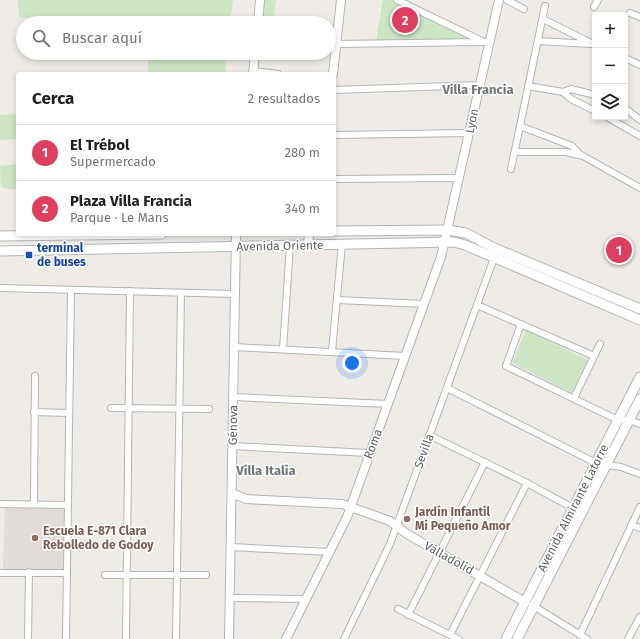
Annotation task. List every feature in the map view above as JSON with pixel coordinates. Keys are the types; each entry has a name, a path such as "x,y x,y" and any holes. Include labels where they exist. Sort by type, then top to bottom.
{"main road":[{"name":"Avenida Oriente","path":"336,231 448,230 466,233 492,247 640,309"},
{"path":"0,236 49,236 51,250"},
{"path":"131,249 136,245 136,236"},
{"name":"Avenida Oriente","path":"0,251 445,242 460,243 640,320"},
{"name":"Avenida Almirante Latorre","path":"506,639 640,377"},
{"name":"Avenida Almirante Latorre","path":"517,639 640,399"}],"street":[{"path":"259,16 260,0"},
{"path":"341,0 336,44 486,42"},
{"path":"398,0 486,42"},
{"name":"Lyon","path":"445,242 480,85 486,42 499,0"},
{"path":"507,0 524,9"},
{"path":"594,7 598,0"},
{"path":"511,169 545,6"},
{"path":"630,12 640,17"},
{"path":"543,19 592,43"},
{"path":"538,41 592,44"},
{"path":"628,59 640,65"},
{"path":"254,72 255,60"},
{"path":"333,72 334,60"},
{"path":"336,90 480,85"},
{"path":"528,86 563,92 571,89 592,94"},
{"path":"563,92 571,99 592,110"},
{"path":"628,110 640,120"},
{"path":"612,120 640,136"},
{"path":"520,126 572,146 583,156 639,187"},
{"path":"336,135 470,133"},
{"path":"515,152 566,152 583,156"},
{"path":"336,179 459,178"},
{"name":"Génova","path":"229,639 231,598 236,236"},
{"path":"308,245 309,236"},
{"name":"Roma","path":"286,639 330,552 351,506 445,242"},
{"path":"332,351 338,300 342,244"},
{"path":"283,349 290,245"},
{"name":"Sevilla","path":"346,638 390,544 494,258"},
{"path":"0,288 235,294"},
{"path":"66,639 71,290"},
{"path":"126,639 130,291"},
{"path":"176,639 181,293"},
{"path":"338,300 424,304"},
{"path":"477,305 594,356"},
{"path":"521,324 506,366 618,420 629,420 640,424"},
{"path":"574,398 600,344"},
{"path":"234,347 405,356"},
{"path":"34,376 34,504"},
{"path":"448,388 596,463 640,474"},
{"path":"233,397 388,404"},
{"path":"111,408 209,409"},
{"path":"34,412 69,412"},
{"path":"429,435 527,483 582,513"},
{"path":"232,446 369,453"},
{"path":"408,614 484,462"},
{"path":"450,636 527,483"},
{"name":"Valladolid","path":"232,493 246,499 323,502 351,506 390,521 407,534 481,575 587,639"},
{"path":"0,504 68,505"},
{"path":"580,635 640,507"},
{"path":"631,525 640,528"},
{"path":"231,548 330,552"},
{"path":"28,639 29,572"},
{"path":"0,573 67,573"},
{"path":"105,575 206,575"},
{"path":"231,598 306,599"},
{"path":"398,609 458,639"},
{"path":"628,639 640,617"}],"shaded area":[{"name":"Escuela E-871 Clara Rebolledo de Godoy","path":"5,507 66,508 64,569 3,569"}],"green space":[{"path":"18,0 233,0 231,16 19,16"},
{"path":"262,0 276,0 274,16 261,16"},
{"path":"383,0 390,0 471,39 376,41"},
{"path":"148,60 226,60 225,72 148,72"},
{"path":"16,114 16,139 0,140 0,115"},
{"path":"16,164 16,189 6,189 1,186 0,166"},
{"path":"526,330 588,360 572,393 512,363"}],"place":[{"name":"Plaza Villa Francia","path":"405,20"},
{"name":"El Trébol","path":"619,250"},
{"name":"terminal de buses","path":"29,255"},
{"name":"Jardín Infantil Mi Pequeño Amor","path":"407,519"},
{"name":"Escuela E-871 Clara Rebolledo de Godoy","path":"35,538"}],"district":[{"name":"Villa Francia","path":"478,89"},
{"name":"Villa Italia","path":"266,470"}]}
